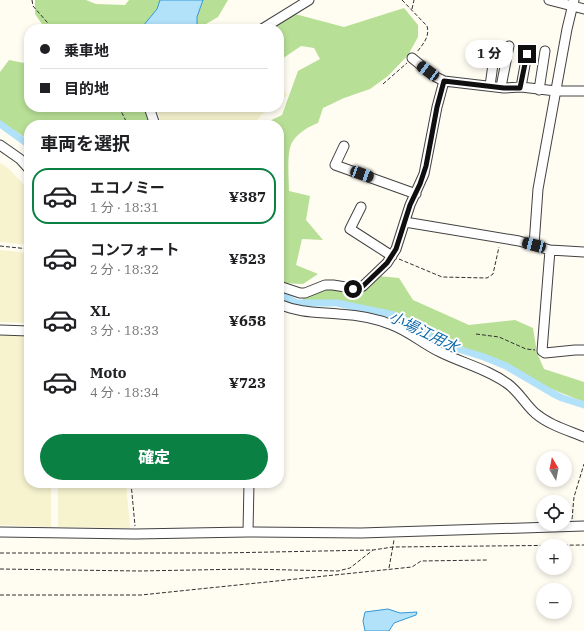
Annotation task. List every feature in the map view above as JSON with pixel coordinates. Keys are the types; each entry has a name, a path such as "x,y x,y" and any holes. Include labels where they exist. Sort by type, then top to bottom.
{"street":[{"path":"270,24 309,0"},
{"path":"549,0 573,3 584,9"},
{"path":"534,245 538,189 573,3"},
{"path":"501,87 508,46"},
{"path":"539,90 545,51"},
{"path":"520,88 527,54"},
{"path":"490,86 494,57"},
{"path":"412,58 434,76 444,81 556,92 584,91"},
{"path":"284,288 300,293 306,293 325,285 358,289 367,283 387,263 396,249 410,205 416,194 426,166 437,107 444,81"},
{"path":"0,145 24,163"},
{"path":"344,146 335,165 416,194"},
{"path":"361,207 350,229 392,256"},
{"path":"405,222 501,238 550,250 584,252"},
{"path":"550,250 542,351 545,353 584,350"},
{"path":"284,306 306,312 339,314 374,319 393,325 439,351 495,376 508,384 544,420 584,437"},
{"path":"0,330 24,331"},
{"path":"248,532 249,488"},
{"path":"572,526 584,526"},
{"path":"0,532 135,534 396,531 536,527"}],"path":[{"path":"32,0 33,6 49,24"},
{"path":"383,84 412,58 428,36 429,32 428,26 402,0"},
{"path":"412,9 414,0"},
{"path":"392,256 442,277 487,278 493,274 501,238"},
{"path":"0,246 24,248"},
{"path":"476,334 499,337 526,349 542,351"},
{"path":"572,516 574,497 584,464"},
{"path":"131,488 135,534"},
{"path":"389,569 396,531"},
{"path":"0,553 222,554 373,550 393,547 584,545"},
{"path":"0,569 139,571 247,569 338,571 350,568 373,550"},
{"path":"0,595 141,595 412,567 421,561 488,560"}],"shaded area":[{"path":"158,112 265,112 258,120 160,120"},
{"path":"0,163 8,168 24,185 24,244 0,242"},
{"path":"0,250 24,252 24,323 0,322"},
{"path":"0,335 24,336 24,488 51,488 51,527 0,525"},
{"path":"58,488 126,488 130,528 58,527"}],"green space":[{"path":"35,0 86,0 96,4 125,5 129,0 228,0 218,17 206,24 42,24 35,14"},
{"path":"404,8 418,25 418,37 408,55 388,76 370,89 344,98 323,108 318,123 301,132 293,141 289,151 289,191 310,196 306,220 323,240 302,239 296,265 318,274 303,284 284,283 284,120 272,120 282,115 284,112 298,71 320,59 314,48 301,46 284,58 284,24 280,24 295,14 344,27"},
{"path":"9,60 24,63 24,112 146,112 148,120 24,120 24,137 0,121 0,72"},
{"path":"378,276 399,278 413,300 469,325 515,320 533,328 537,353 544,369 584,382 584,402 539,384 506,365 443,342 406,318 394,313 333,301 303,302 303,297 324,291 337,290 354,293 362,292"}],"water":[{"path":"160,0 203,0 197,17 197,24 145,24 157,9"},
{"path":"388,609 400,613 417,612 416,615 394,623 389,631 365,631 363,621 365,612"}],"waterway":[{"name":"小場江用水","path":"0,124 24,141"},
{"name":"小場江用水","path":"284,296 297,303 337,303 394,315 405,320 442,344 484,357 506,366 552,393 584,405"}],"route":[{"path":"353,289 358,289 363,286 387,263 396,249 410,205 424,174 437,107 444,81 504,88 520,88 527,54"}]}
